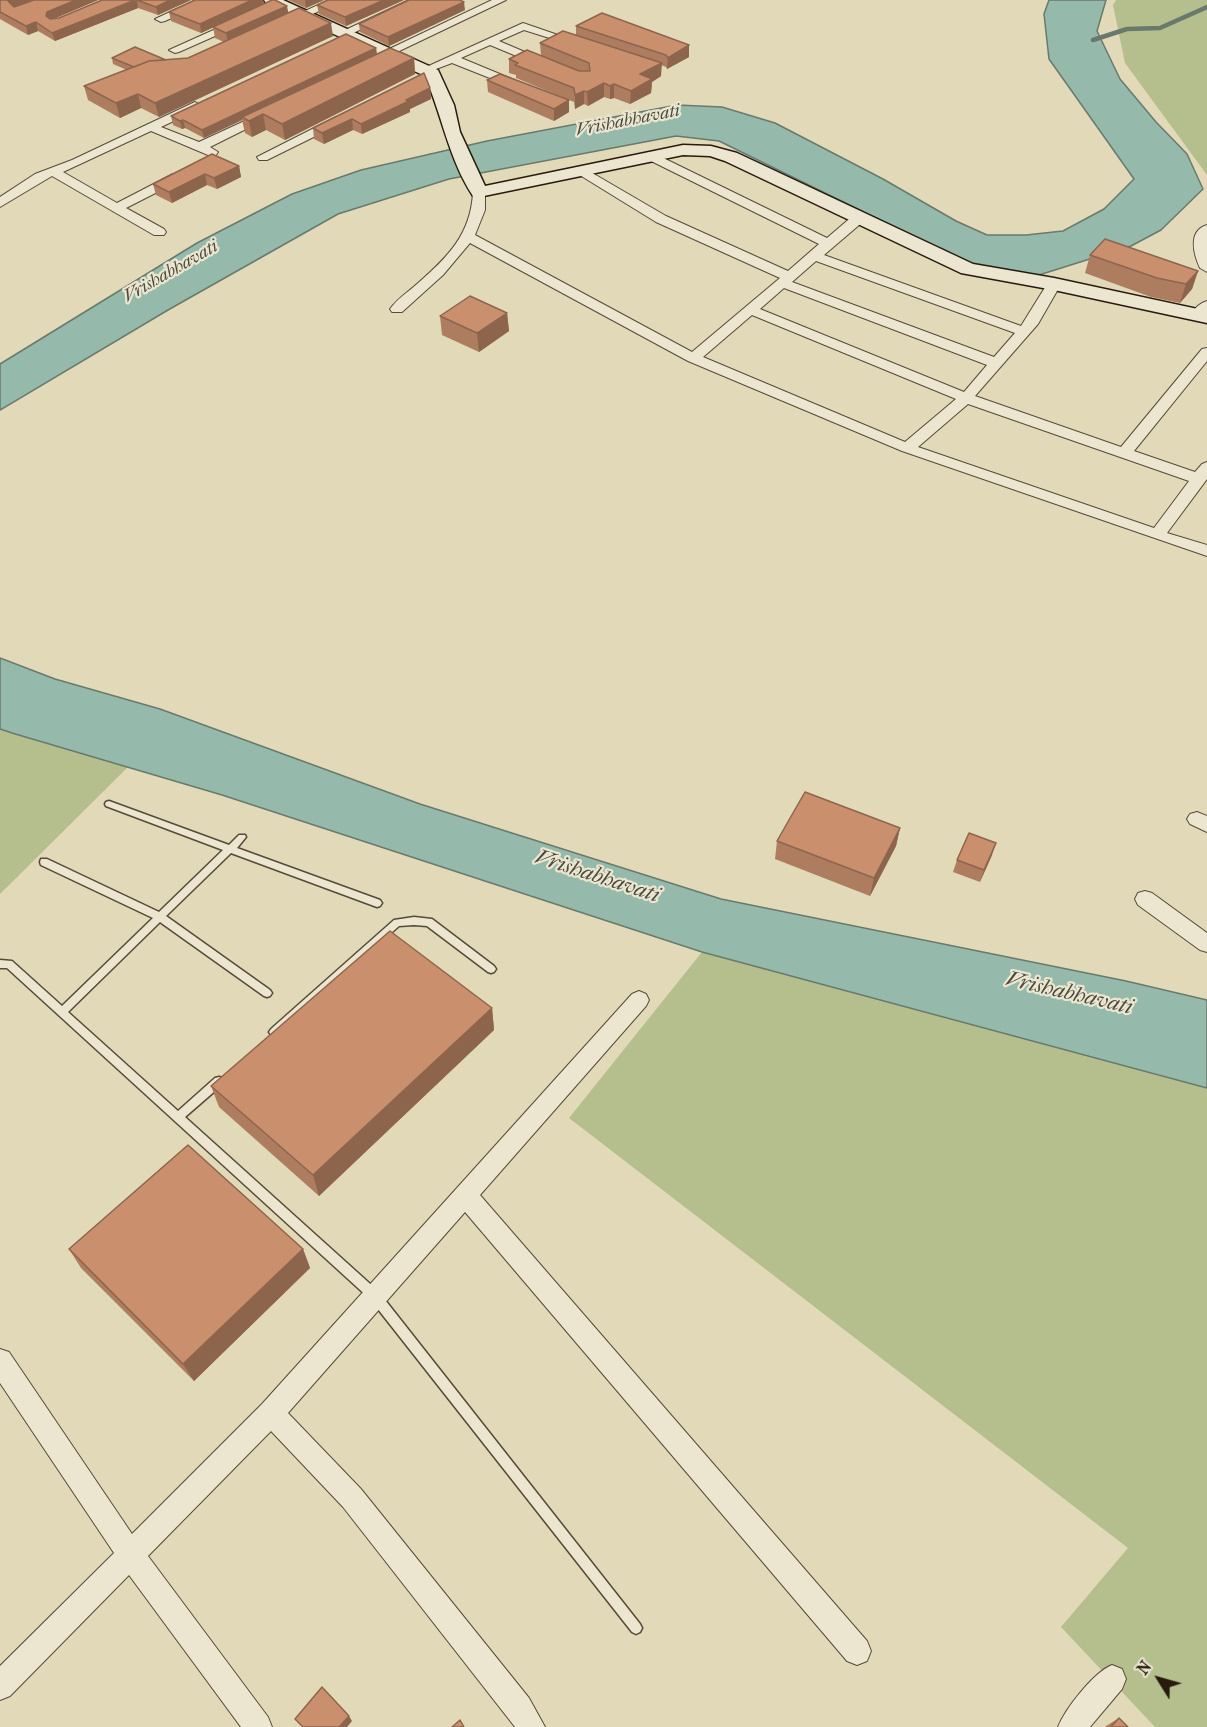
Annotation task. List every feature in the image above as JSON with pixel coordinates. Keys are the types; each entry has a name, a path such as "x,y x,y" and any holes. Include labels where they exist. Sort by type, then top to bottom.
{"street":[{"path":"161,19 205,0"},
{"path":"272,29 338,0"},
{"path":"329,45 418,0"},
{"path":"375,64 392,53 501,0"},
{"path":"273,4 304,14 392,53 428,74 446,105 452,132 479,190 480,201 469,237 458,251 397,309"},
{"path":"175,50 248,17"},
{"path":"428,74 453,59 523,26 588,47"},
{"path":"489,41 553,68"},
{"path":"453,59 527,89"},
{"path":"0,203 52,171 76,163 203,103"},
{"path":"200,147 282,108"},
{"path":"263,157 348,115"},
{"path":"151,127 216,155 205,163"},
{"path":"479,190 683,150 711,152 731,158 861,217 968,269 1204,312"},
{"path":"651,156 830,244"},
{"path":"52,171 159,232"},
{"path":"582,171 661,219 787,280 996,363"},
{"path":"116,208 185,173"},
{"path":"693,358 861,217"},
{"path":"1207,229 1203,233 1199,250 1207,268"},
{"path":"469,237 693,358 907,448 1207,551"},
{"path":"815,256 1024,332"},
{"path":"907,448 966,398 1033,321 1054,284"},
{"path":"751,310 966,398 1124,453 1203,473 1158,535"},
{"path":"1124,453 1207,352"},
{"path":"1145,899 1207,944"},
{"path":"0,1686 271,1413 639,1000"},
{"path":"464,1194 858,1651"},
{"path":"0,1361 130,1554 258,1727"},
{"path":"271,1413 352,1498 519,1708 531,1727"},
{"path":"1072,1727 1112,1679"}],"lane":[{"path":"109,804 377,903"},
{"path":"62,1012 242,837"},
{"path":"44,862 160,917 267,993"},
{"path":"266,1039 397,923 429,922 491,969"},
{"path":"0,964 9,964 374,1295 636,1628"},
{"path":"178,1117 230,1070"}],"green space":[{"path":"1116,0 1207,0 1207,175 1125,63 1113,5"},
{"path":"0,729 128,767 0,894"},
{"path":"702,952 1207,1088 1207,1727 1155,1727 1061,1627 1128,1548 569,1118"}],"water":[{"name":"Vrishabhavati","path":"1049,0 1106,0 1097,31 1120,79 1187,154 1203,189 1161,230 1131,246 1039,275 974,266 719,141 676,136 449,179 338,214 168,310 0,410 0,364 197,243 292,194 361,170 487,141 677,105 722,107 775,123 883,179 956,221 987,235 1026,235 1063,231 1104,209 1134,179 1049,59 1044,14"},
{"name":"Vrishabhavati","path":"0,658 55,679 160,709 420,804 721,899 1126,981 1207,1000 1207,1088 702,952 222,795 0,729"}],"building":[{"path":"0,0 12,0 8,1 14,7 34,0 76,0 47,12 46,16 50,19 59,18 102,0 135,0 52,33 36,22 26,26 0,12"},
{"path":"137,0 170,0 156,7"},
{"path":"195,0 252,0 200,24 169,12"},
{"path":"272,0 287,6 226,33 213,27"},
{"path":"328,0 384,0 345,17 317,5"},
{"path":"409,0 460,0 464,2 388,37 359,24"},
{"path":"299,8 331,23 155,103 138,94 116,103 84,86 149,61 188,58"},
{"path":"602,13 689,45 668,58 666,55 576,26"},
{"path":"563,31 662,63 640,74 652,79 631,91 614,84 610,86 604,83 587,92 575,95 574,88 515,65 518,63 509,59 527,50 579,71 590,71 589,63 540,43"},
{"path":"346,34 376,48 202,130 171,116"},
{"path":"135,47 166,60 149,61 134,67 112,58"},
{"path":"390,48 414,58 282,124 263,114 249,121 242,117"},
{"path":"424,73 430,88 406,100 409,101 361,124 352,119 322,133 313,128"},
{"path":"500,74 569,100 554,109 487,80"},
{"path":"212,154 239,166 214,178 205,174 169,192 153,184"},
{"path":"1105,239 1198,271 1186,284 1157,278 1090,255"},
{"path":"470,296 507,313 477,333 440,316"},
{"path":"805,792 900,828 874,878 777,841"},
{"path":"969,833 996,843 984,870 957,860"},
{"path":"390,931 492,1008 313,1175 211,1086"},
{"path":"188,1145 303,1249 183,1364 69,1249"},
{"path":"322,1687 349,1716 339,1727 303,1727 295,1719"},
{"path":"1119,1718 1128,1727 1111,1727"},
{"path":"460,1720 464,1727 452,1727"}],"waterway":[{"path":"1093,40 1127,29 1160,28 1207,7"}]}
